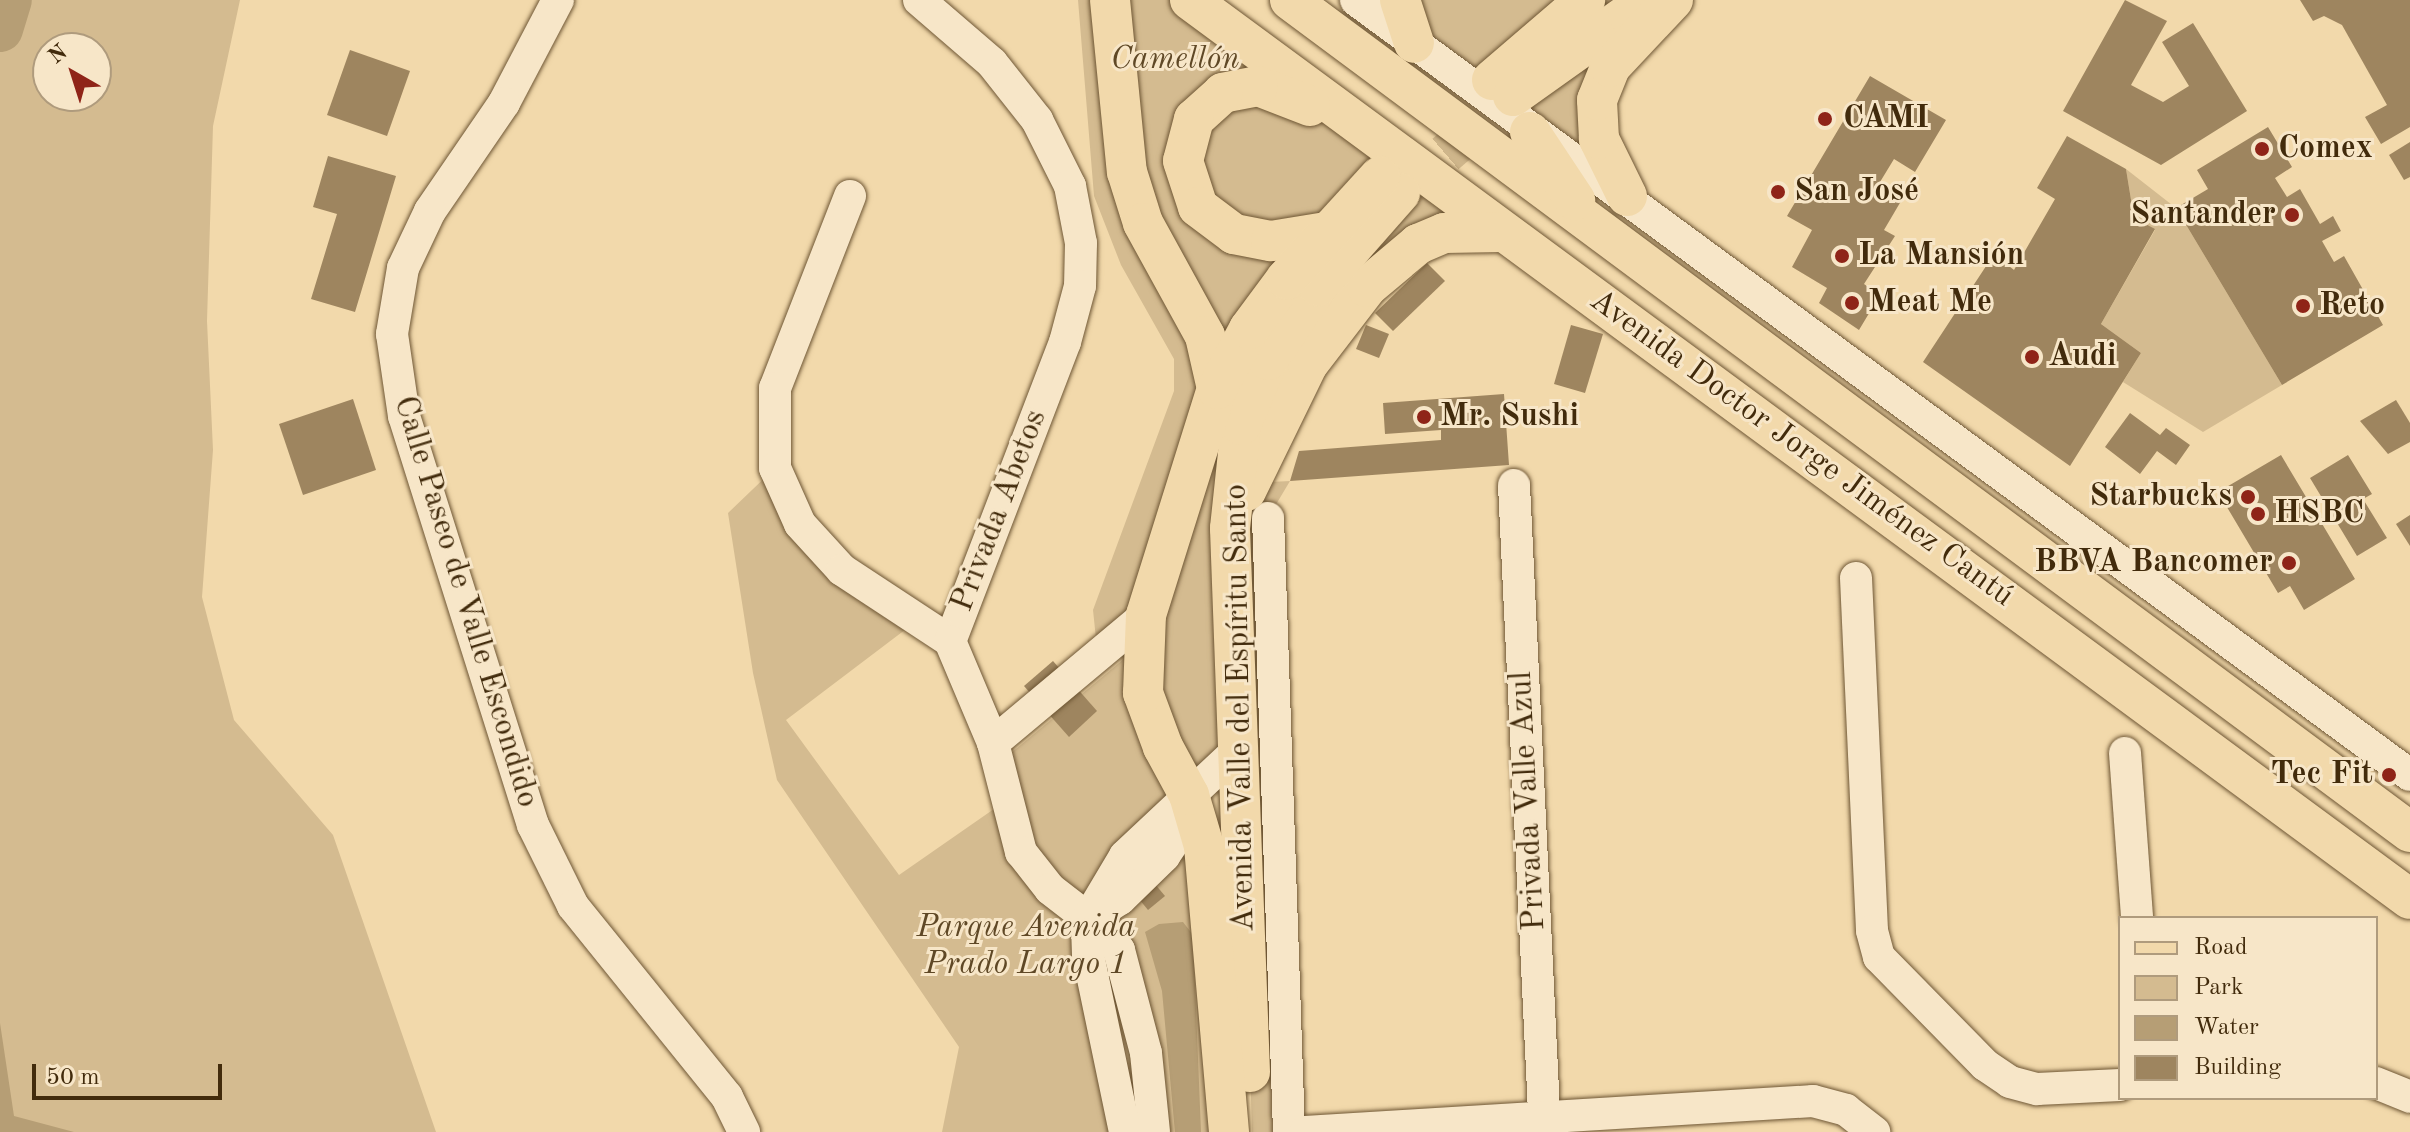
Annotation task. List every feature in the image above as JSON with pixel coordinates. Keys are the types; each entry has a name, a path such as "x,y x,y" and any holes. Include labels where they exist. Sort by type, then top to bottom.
{"main road":[{"path":"1110,0 1127,172 1143,223 1205,336 1217,389"},
{"name":"Avenida Doctor Jorge Jiménez Cantú","path":"1190,0 2410,899"},
{"name":"Avenida Doctor Jorge Jiménez Cantú","path":"1290,0 2410,832"},
{"path":"1400,0 1414,43"},
{"path":"1538,42 1554,0"},
{"path":"1585,0 1538,42 1502,88 1628,14 1664,0"},
{"path":"1627,196 1599,139 1597,100 1610,67 1673,0"},
{"path":"1326,232 1271,241 1234,234 1198,207 1183,161 1194,119 1223,93 1258,86 1283,92 1375,137"},
{"path":"1530,132 1591,224"},
{"name":"Avenida Valle del Espíritu Santo","path":"1229,1132 1212,895 1189,795 1163,747 1143,693 1144,629 1217,389 1249,329 1326,232 1390,184 1268,360 1241,425 1249,523 1241,747 1252,1132"},
{"path":"1249,523 1258,459 1308,364 1367,287 1418,244 1444,233 1502,232"}],"street":[{"name":"Calle Paseo de Valle Escondido","path":"558,0 534,51 430,211 403,268 392,334 404,416 533,825 573,906 727,1097 744,1132"},
{"name":"Privada Abetos","path":"850,196 775,388 775,468 800,524 842,570 950,641 1065,342 1080,286 1081,243 1070,186 1037,120 992,63 919,0"},
{"path":"1356,0 1530,132 1627,196 2410,775"},
{"name":"Privada Valle Azul","path":"1514,485 1544,1124"},
{"path":"1249,523 1289,1132"},
{"path":"1856,578 1872,931 1879,957 1973,1054 2010,1082 2037,1089 2118,1085"},
{"path":"996,753 1144,629"},
{"path":"950,641 996,753 1021,852 1050,889 1119,950 1146,1053 1154,1132"},
{"path":"1087,920 1120,899 1164,856 1181,831 1189,795 1241,747"},
{"path":"2125,753 2137,916"},
{"path":"1087,920 1088,955 1125,1132"},
{"path":"2378,1084 2410,1097"},
{"path":"1305,1132 1544,1124 1813,1101 1846,1110 1874,1132"}],"green space":[{"path":"0,0 240,0 213,126 207,321 213,450 202,597 234,720 333,835 436,1132 0,1132"},
{"path":"1078,0 1190,0 1502,232 1390,264 1250,483 1290,481 1268,518 1289,1132 1252,1132 1241,748 1189,795 1229,1132 1154,1132 1146,1053 1087,921 1125,1132 942,1132 959,1047 777,780 753,673 728,513 775,468 800,524 918,620 786,720 899,875 1004,802 998,764 1143,643 1098,658 1093,610 1174,391 1174,359 1121,265 1094,196"},
{"path":"1356,0 1673,0 1597,100 1627,196"},
{"path":"2126,169 2176,208 2282,385 2203,432 2123,382 2141,353 2101,324 2155,230 2134,218"}],"water":[{"path":"1183,922 1193,935 1201,1132 1175,1132 1162,991 1145,932 1159,924"},
{"path":"0,1023 14,1116 74,1132 0,1132"}],"building":[{"path":"2125,0 2167,21 2131,85 2163,102 2189,86 2162,42 2193,23 2247,111 2161,165 2063,111"},
{"path":"2300,0 2410,0 2410,127 2381,144 2365,117 2387,105 2342,25 2324,16 2313,21"},
{"path":"350,50 410,71 387,136 327,115"},
{"path":"1870,76 1946,120 1915,172 1894,159 1880,182 1904,196 1884,230 1895,236 1864,284 1880,295 1859,330 1819,303 1827,288 1792,267 1812,230 1787,216"},
{"path":"2268,127 2292,167 2275,178 2287,197 2300,189 2320,224 2333,216 2341,231 2322,241 2334,262 2344,256 2383,325 2282,385 2176,208 2208,189 2197,170"},
{"name":"Audi","path":"2067,136 2126,169 2134,218 2155,229 2101,324 2141,353 2070,466 1923,362 1994,254 2014,270 2055,199 2037,188"},
{"path":"2410,142 2410,177 2404,180 2389,155"},
{"path":"328,156 396,176 355,312 311,299 337,214 313,207"},
{"path":"1427,263 1445,281 1393,331 1375,313"},
{"path":"1366,325 1389,334 1379,358 1356,349"},
{"path":"1571,325 1603,334 1585,393 1554,384"},
{"path":"1504,394 1509,465 1290,481 1299,451 1441,440 1441,430 1385,434 1383,403"},
{"path":"353,399 376,470 303,495 279,424"},
{"path":"2396,400 2410,423 2410,442 2388,454 2360,421"},
{"path":"2130,413 2160,435 2166,428 2190,445 2176,465 2157,451 2140,474 2105,447"},
{"path":"2281,455 2355,579 2304,610 2290,586 2278,593 2218,492"},
{"path":"2348,455 2372,494 2363,499 2387,538 2357,556 2310,478"},
{"path":"2410,515 2410,546 2396,524"},
{"path":"1053,661 1097,711 1069,737 1024,686"},
{"path":"1124,847 1165,896 1148,910 1108,861"}],"waterway":[{"path":"0,29 9,0"}],"tunnel":[{"path":"1400,193 1513,96"}],"place":[{"name":"CAMI","path":"1825,119"},
{"name":"Comex","path":"2262,149"},
{"name":"San José","path":"1778,192"},
{"name":"Santander","path":"2292,215"},
{"name":"La Mansión","path":"1842,256"},
{"name":"Meat Me","path":"1852,303"},
{"name":"Reto","path":"2303,306"},
{"name":"Audi","path":"2032,357"},
{"name":"Mr. Sushi","path":"1424,417"},
{"name":"Starbucks","path":"2248,497"},
{"name":"HSBC","path":"2258,514"},
{"name":"BBVA Bancomer","path":"2289,563"},
{"name":"Tec Fit","path":"2389,775"}],"park label":[{"name":"Camellón","path":"1175,60"},
{"name":"Parque Avenida Prado Largo 1","path":"1026,948"}]}
